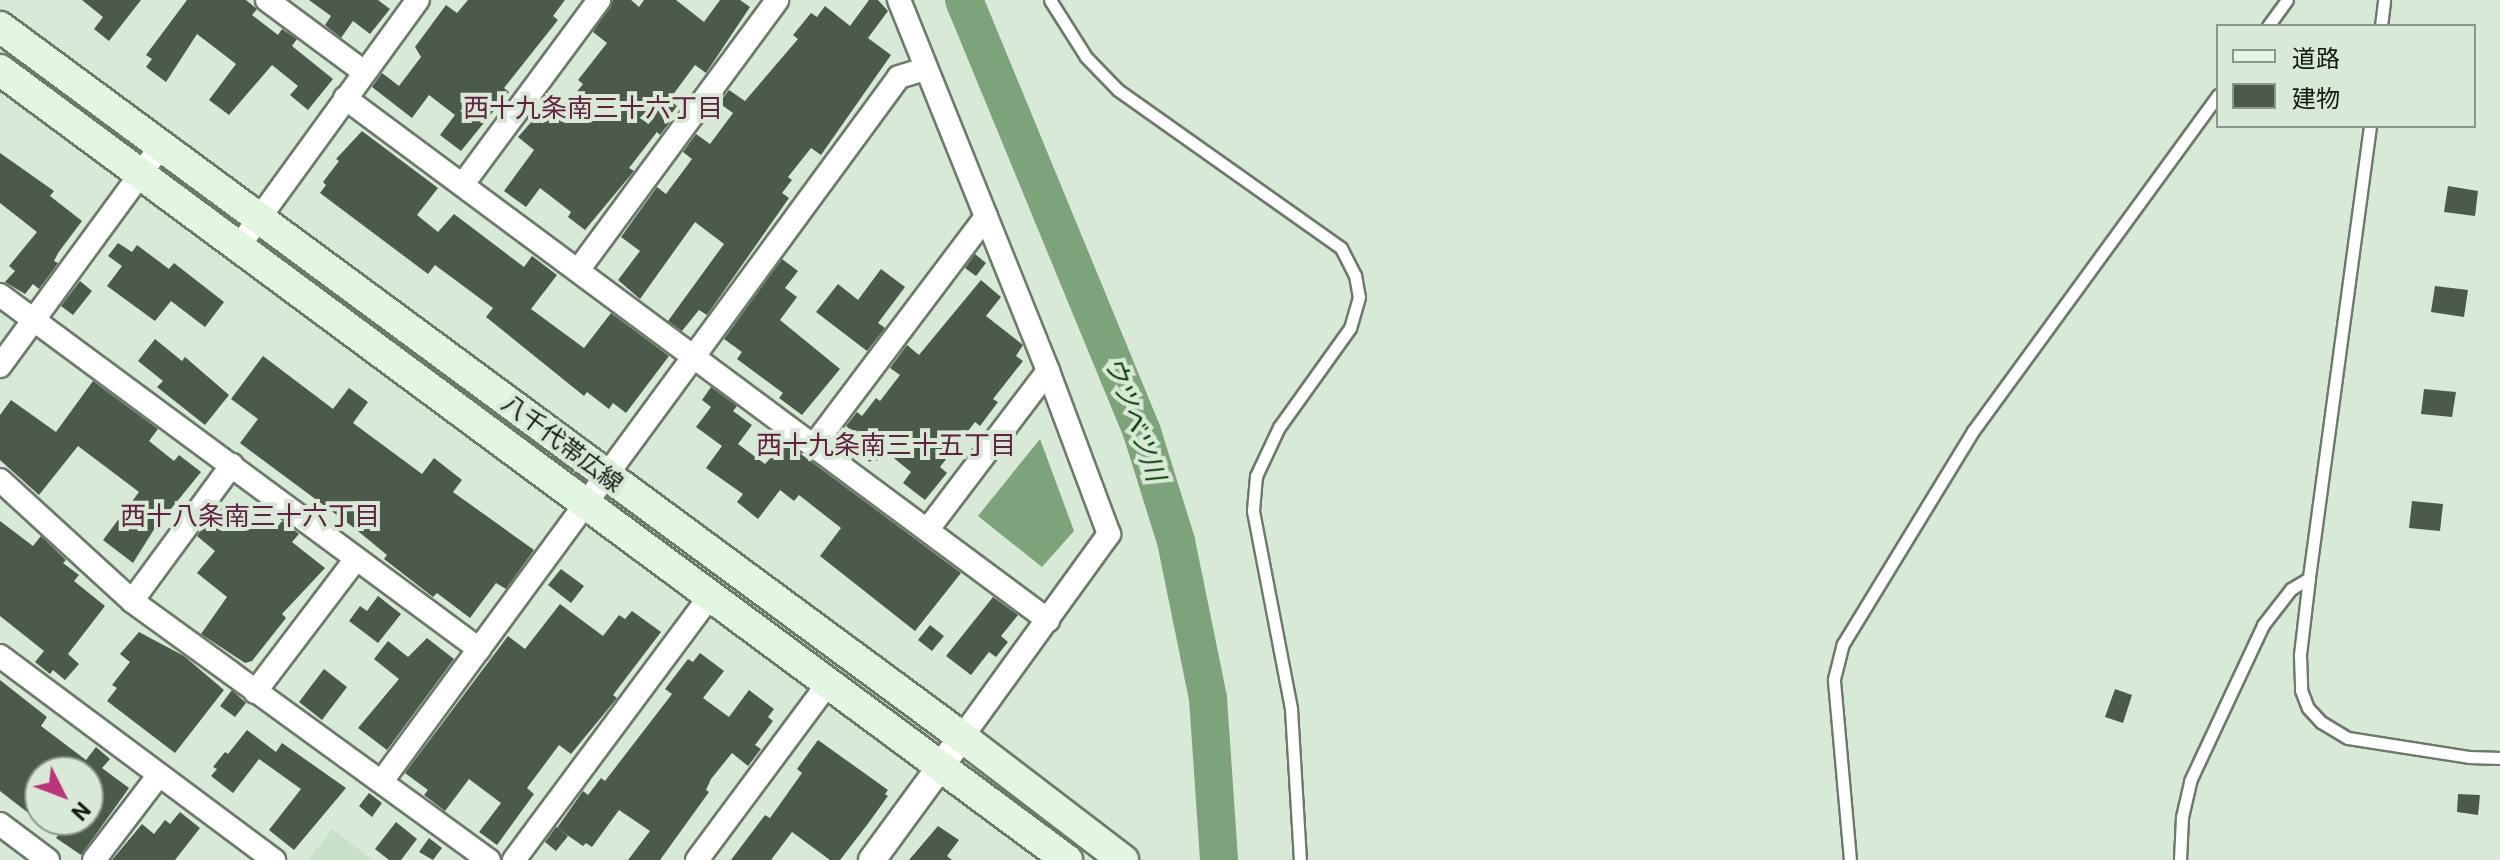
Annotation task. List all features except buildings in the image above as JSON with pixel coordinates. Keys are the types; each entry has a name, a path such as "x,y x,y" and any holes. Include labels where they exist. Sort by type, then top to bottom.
{"main road":[{"name":"八千代帯広線","path":"0,27 962,737 1123,860"},
{"name":"八千代帯広線","path":"0,70 1067,860"}],"street":[{"path":"267,0 364,72"},
{"path":"239,246 418,0"},
{"path":"463,184 599,0"},
{"path":"579,269 777,0"},
{"path":"872,860 1109,534 1048,371 899,0"},
{"path":"382,781 899,77 926,69"},
{"path":"345,98 1048,620"},
{"path":"0,366 160,147"},
{"path":"814,445 986,217"},
{"path":"0,295 479,649"},
{"path":"928,529 1048,371"},
{"path":"132,601 232,465"},
{"path":"0,480 132,601 489,860"},
{"path":"255,692 356,559"},
{"path":"514,860 711,595"},
{"path":"0,656 274,860"},
{"path":"697,860 829,682"},
{"path":"94,860 159,775"},
{"path":"0,824 48,860"}],"lane":[{"path":"1050,0 1086,57 1118,90 1341,248 1355,275 1359,297 1350,328 1279,427 1256,476 1253,511 1291,709 1300,860"},
{"path":"2269,24 2287,0"},
{"path":"2381,24 2384,0"},
{"path":"1850,860 1834,679 1843,644 1973,431 2216,98"},
{"path":"2370,128 2309,578 2300,655 2301,690 2308,708 2321,722 2348,738 2469,757 2500,758"},
{"path":"2180,860 2182,817 2190,781 2263,625 2291,589 2309,578"}],"shaded area":[{"path":"1040,439 1074,531 1042,567 978,516"},
{"path":"332,829 373,860 309,860"}],"waterway":[{"name":"ウツベツ川","path":"964,0 1142,432 1176,541 1208,698 1219,860"}],"district":[{"name":"西十九条南三十六丁目","path":"593,109"},
{"name":"西十九条南三十五丁目","path":"886,446"},
{"name":"西十八条南三十六丁目","path":"250,517"}]}
